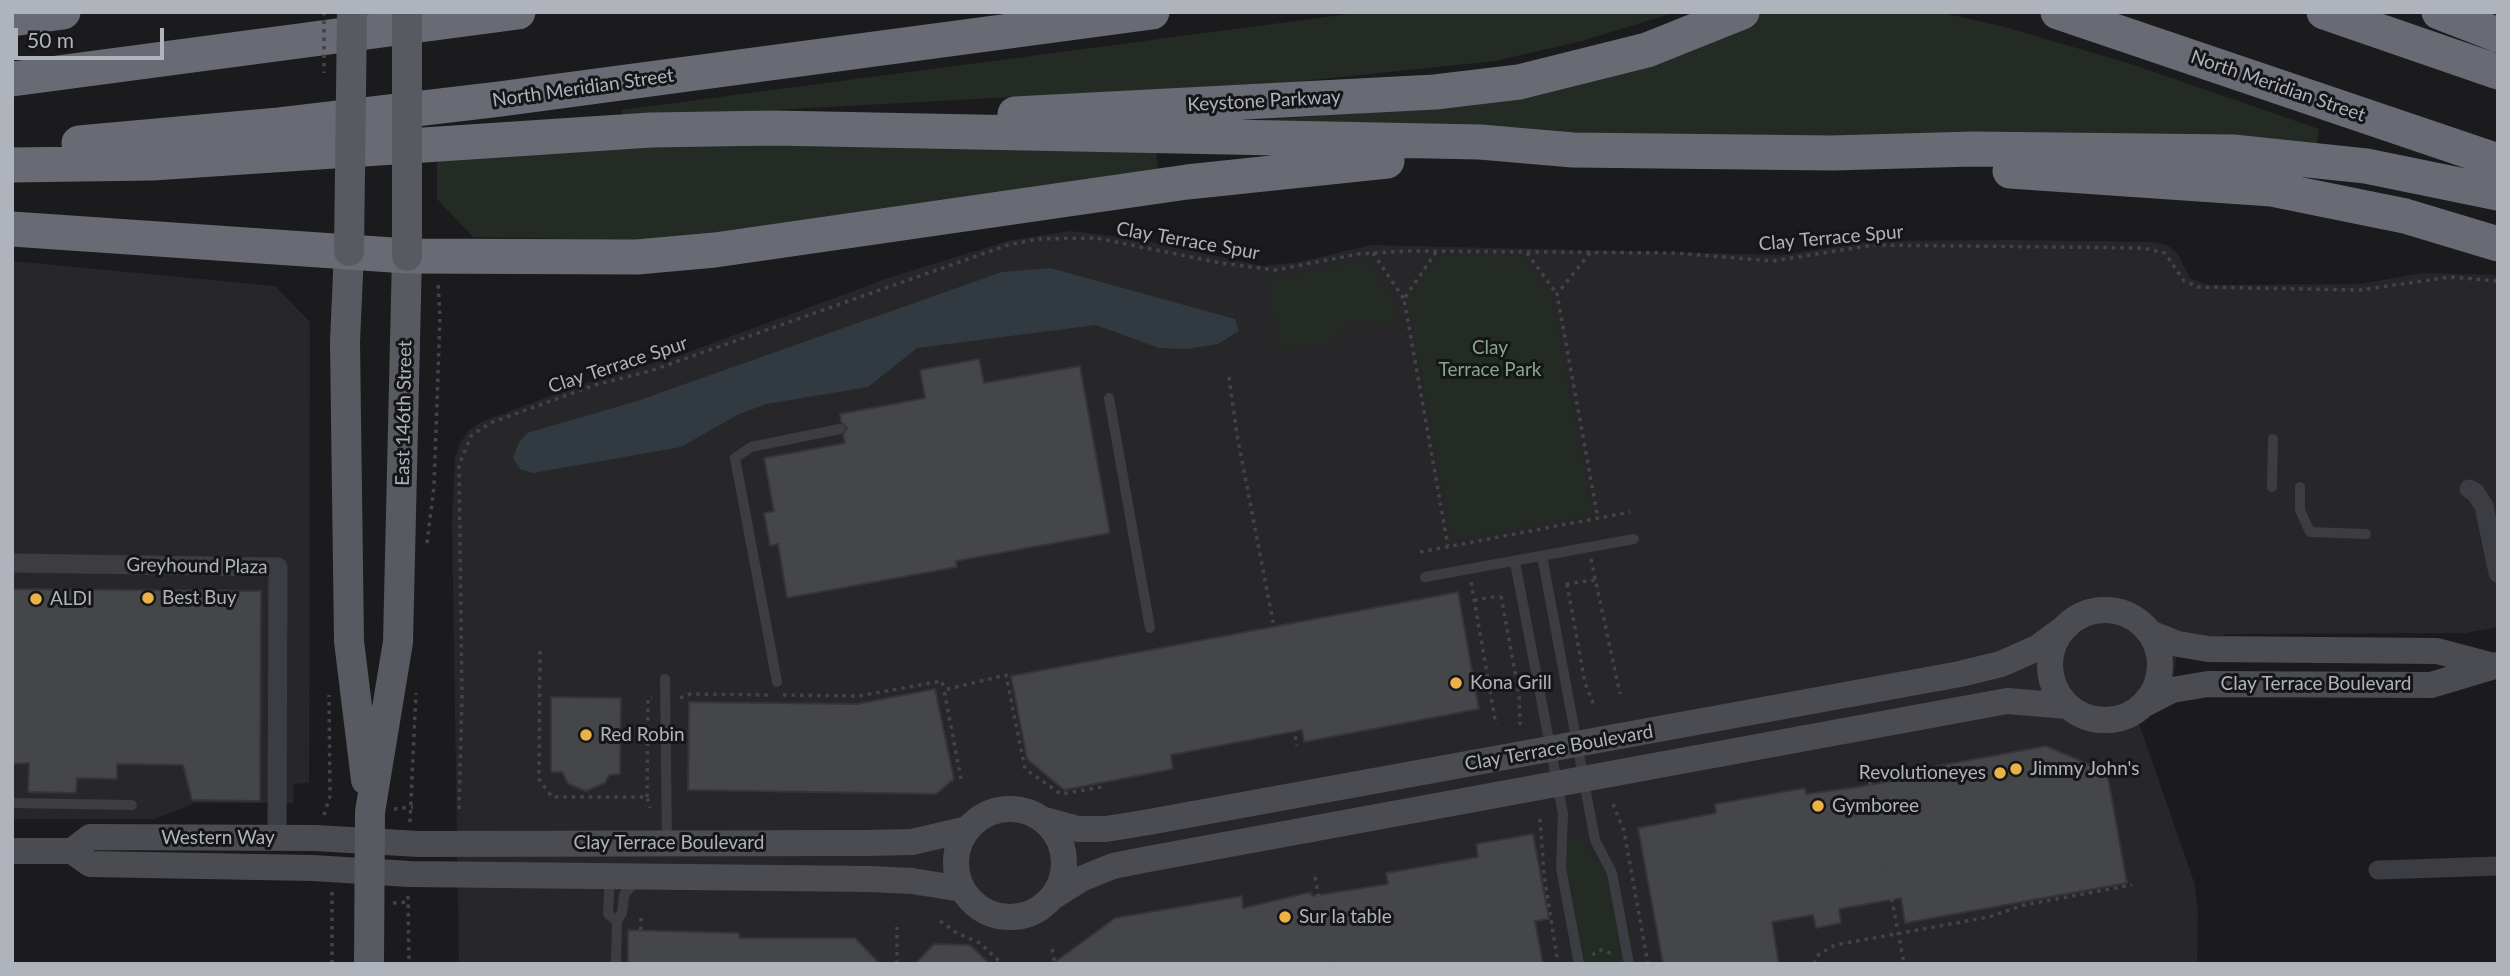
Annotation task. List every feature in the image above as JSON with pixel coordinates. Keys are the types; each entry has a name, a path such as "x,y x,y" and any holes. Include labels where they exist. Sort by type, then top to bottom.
{"highway":[{"path":"12,19 63,12"},
{"path":"160,61 382,12"},
{"path":"12,79 518,12"},
{"name":"North Meridian Street","path":"12,148 279,125 500,99 1152,12"},
{"name":"North Meridian Street","path":"2057,12 2498,161"},
{"path":"2324,12 2498,72"},
{"path":"2439,12 2498,35"},
{"name":"Keystone Parkway","path":"774,128 1469,89 1519,82 1610,61 1737,15"},
{"path":"12,165 152,163 651,130 774,128 1480,142 1573,149 1832,153 1973,149 2233,152 2365,166 2498,193"},
{"path":"12,229 407,256 601,258 715,250 1280,170 1573,149"},
{"path":"1832,153 1972,169 2272,189 2406,216 2498,244"}],"main road":[{"name":"East 146th Street","path":"352,12 345,342 349,641 370,812 369,964"},
{"name":"East 146th Street","path":"370,812 398,642 407,256 407,12"}],"street":[{"path":"2469,489 2475,492 2484,506 2498,573"},
{"name":"Greyhound Plaza","path":"12,563 278,567 277,838"},
{"path":"2117,611 2130,616 2150,634 2156,645 2160,671 2157,684 2143,705 2123,717 2110,720 2084,716 2068,706 2054,685 2051,659 2059,635 2067,626 2089,613 2117,611"},
{"name":"Clay Terrace Boulevard","path":"1041,819 1078,829 1106,829 1579,744 2001,664 2037,648 2067,626"},
{"name":"Clay Terrace Boulevard","path":"2150,634 2178,644 2208,649 2437,650 2494,665"},
{"name":"Clay Terrace Boulevard","path":"2143,705 2172,690 2208,684 2431,685 2494,665"},
{"name":"Clay Terrace Boulevard","path":"1051,898 1081,879 1113,866 2007,701 2068,706"},
{"path":"1016,809 1041,819 1050,827 1062,849 1062,875 1051,898 1034,912 1012,917 1000,916 979,907 962,889 956,865 961,840 968,829 988,814 1002,810 1016,809"},
{"name":"Clay Terrace Boulevard","path":"370,841 667,844 912,842 968,829"},
{"name":"Western Way","path":"72,851 90,837 370,841"},
{"path":"610,877 618,865 628,859 722,859 810,842"},
{"name":"Western Way","path":"12,851 72,851 90,864 368,872"},
{"path":"2378,870 2498,866"},
{"name":"Clay Terrace Boulevard","path":"368,872 870,879 912,881 962,889"}],"lane":[{"path":"1109,398 1150,628"},
{"path":"777,682 735,458 751,447 840,429"},
{"path":"2272,486 2273,439"},
{"path":"2300,487 2300,510 2310,532 2366,534"},
{"path":"1425,577 1634,539"},
{"path":"1542,556 1595,841 1612,873 1629,964"},
{"path":"1515,562 1563,814 1561,868 1584,962"},
{"path":"665,679 667,844"},
{"path":"12,803 132,805"},
{"path":"610,877 608,914 617,921"},
{"path":"616,964 617,921 622,913 624,895 640,877"}],"path":[{"name":"Clay Terrace Spur","path":"459,809 462,697 459,465 466,442 490,423 569,395 650,371 972,256 1038,239 1096,238 1267,269 1294,268 1373,253 1675,253 1773,261 1873,245 2143,247 2165,253 2189,285 2209,288 2360,290 2450,276 2498,281"},
{"path":"1404,299 1436,252"},
{"path":"1526,252 1557,294 1598,519"},
{"path":"1557,294 1591,252"},
{"path":"1373,253 1404,299 1448,546"},
{"path":"1229,377 1237,435 1297,746"},
{"path":"1420,552 1630,512"},
{"path":"1463,544 1496,725"},
{"path":"1588,548 1620,694"},
{"path":"1567,584 1586,683 1594,705"},
{"path":"1501,596 1519,694 1520,725"},
{"path":"540,651 539,779 552,797 647,797 650,807"},
{"path":"944,690 1006,675 1025,769 1061,794 1102,787"},
{"path":"680,698 690,694 858,696 942,681 961,779"},
{"path":"1868,773 1904,964"},
{"path":"1613,804 1624,831 1648,964"},
{"path":"1540,819 1544,874 1558,964"},
{"path":"1315,877 1331,964"},
{"path":"1814,964 1819,954 1835,945 1989,917 2024,905 2132,885"},
{"path":"408,902 409,964"},
{"path":"332,964 333,905"},
{"path":"640,964 641,917"},
{"path":"940,921 957,933 980,943 1002,964"},
{"path":"897,927 897,964"},
{"path":"1052,949 1055,964"},
{"path":"1584,962 1601,950 1612,954"}],"shaded area":[{"path":"1071,231 1137,239 1262,266 1299,262 1372,245 1781,255 1872,241 2013,240 2153,242 2167,245 2178,254 2190,278 2208,285 2360,284 2422,273 2498,275 2498,627 2466,633 2230,634 2178,644 2172,690 2135,712 2194,882 2198,909 2197,964 459,964 452,525 455,458 460,443 469,430 483,421 594,380 678,356 891,277 1011,240"},
{"path":"12,261 275,286 310,322 309,783 294,784 293,803 195,803 155,819 12,819"},
{"path":"1050,268 1235,319 1239,331 1218,344 1187,349 1159,348 1096,325 917,348 868,387 766,404 737,415 681,447 533,473 520,469 513,458 519,442 527,433 637,401 1002,272"}],"green space":[{"path":"1364,12 1676,12 1582,41 1495,61 1293,82 623,118 621,110"},
{"path":"1721,12 1938,12 2001,26 2128,63 2319,129 2315,151 1282,130 1231,122 1470,106 1568,88 1608,77"},
{"path":"744,143 1156,151 1159,176 674,241 473,237 437,199 437,161 522,153"},
{"name":"Clay Terrace Park","path":"1444,256 1522,257 1551,298 1592,514 1452,540 1408,301 1421,277"},
{"path":"1365,262 1394,301 1398,326 1353,320 1345,323 1325,343 1279,351 1269,279"},
{"path":"1573,837 1582,838 1589,856 1607,873 1624,964 1583,964 1565,863 1566,843"}],"building":[{"path":"979,359 984,383 1080,366 1110,533 956,561 957,567 787,598 778,544 770,546 764,513 774,511 764,458 845,443 843,435 847,428 841,422 840,414 925,398 920,370"},
{"path":"12,589 261,591 260,801 192,800 183,765 117,764 117,779 77,778 76,793 28,792 29,763 12,764"},
{"path":"1458,592 1479,709 1304,742 1302,730 1171,755 1173,769 1064,790 1027,759 1011,676"},
{"path":"935,689 954,779 936,794 688,790 689,702 857,704"},
{"name":"Red Robin","path":"551,697 621,698 620,774 609,775 605,783 586,791 568,784 562,772 551,772"},
{"path":"2046,746 2107,772 2127,883 1905,923 1901,898 1839,909 1841,923 1816,928 1813,915 1772,922 1779,964 1663,964 1638,828 1716,813 1715,804 1805,788 1806,794 1858,787 1934,773 1932,767"},
{"path":"1533,834 1549,919 1535,921 1543,964 1052,964 1115,918 1242,896 1243,908 1311,892 1312,896 1388,884 1386,873 1478,857 1476,844"},
{"path":"628,930 739,933 739,938 855,938 880,964 628,963"},
{"path":"934,944 970,945 990,964 915,964"}],"place":[{"name":"Best Buy","path":"148,598"},
{"name":"ALDI","path":"36,599"},
{"name":"Kona Grill","path":"1456,683"},
{"name":"Red Robin","path":"586,735"},
{"name":"Jimmy John's","path":"2016,769"},
{"name":"Revolutioneyes","path":"2000,773"},
{"name":"Gymboree","path":"1818,806"},
{"name":"Sur la table","path":"1285,917"}]}
